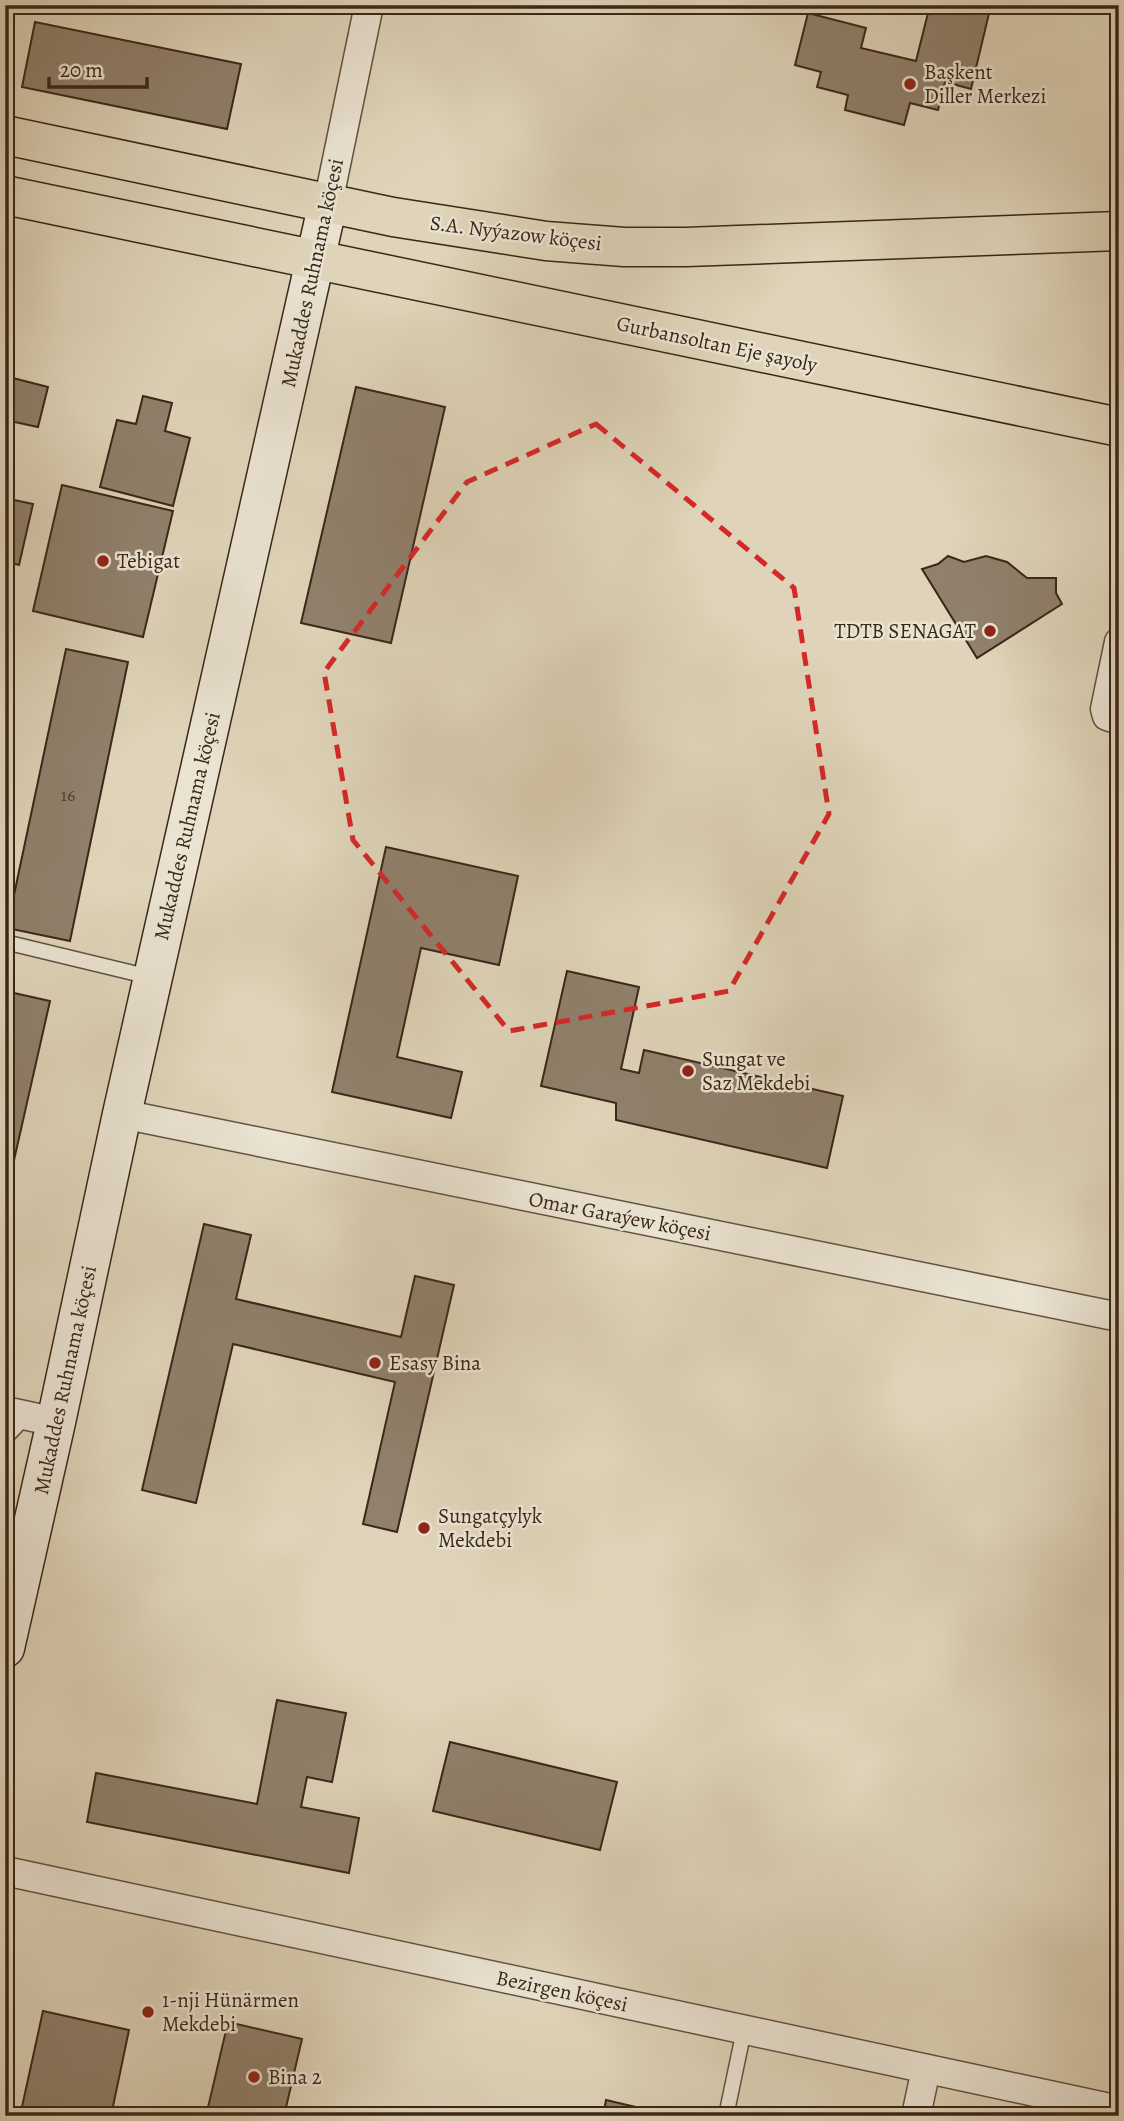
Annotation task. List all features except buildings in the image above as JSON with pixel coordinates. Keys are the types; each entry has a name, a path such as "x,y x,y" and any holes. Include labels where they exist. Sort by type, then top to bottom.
{"main road":[{"name":"S.A. Nyýazow köçesi","path":"5,135 393,217 546,241 624,247 686,247 1119,231"},
{"path":"5,195 314,260"},
{"name":"Gurbansoltan Eje şayoly","path":"314,260 1119,427"}],"street":[{"name":"Mukaddes Ruhnama köçesi","path":"5,1648 30,1416 122,1114 328,203 369,5"},
{"path":"1119,642 1105,709 1107,716 1119,720"},
{"name":"Omar Garaýew köçesi","path":"122,1114 1119,1317"},
{"name":"Bezirgen köçesi","path":"5,1871 1119,2110"},
{"path":"916,2116 926,2069"}],"lane":[{"path":"5,942 153,977"},
{"path":"5,1438 30,1416"},
{"path":"726,2116 744,2030"}],"highlighted area":[{"path":"596,424 794,588 829,814 729,991 509,1031 353,840 324,672 467,482"}],"place":[{"name":"Başkent Diller Merkezi","path":"910,84"},
{"name":"Tebigat","path":"103,561"},
{"name":"TDTB SENAGAT","path":"990,631"},
{"name":"Sungat ve Saz Mekdebi","path":"688,1071"},
{"name":"Esasy Bina","path":"375,1363"},
{"name":"Sungatçylyk Mekdebi","path":"424,1528"},
{"name":"1-nji Hünärmen Mekdebi","path":"148,2012"},
{"name":"Bina 2","path":"254,2077"}]}
